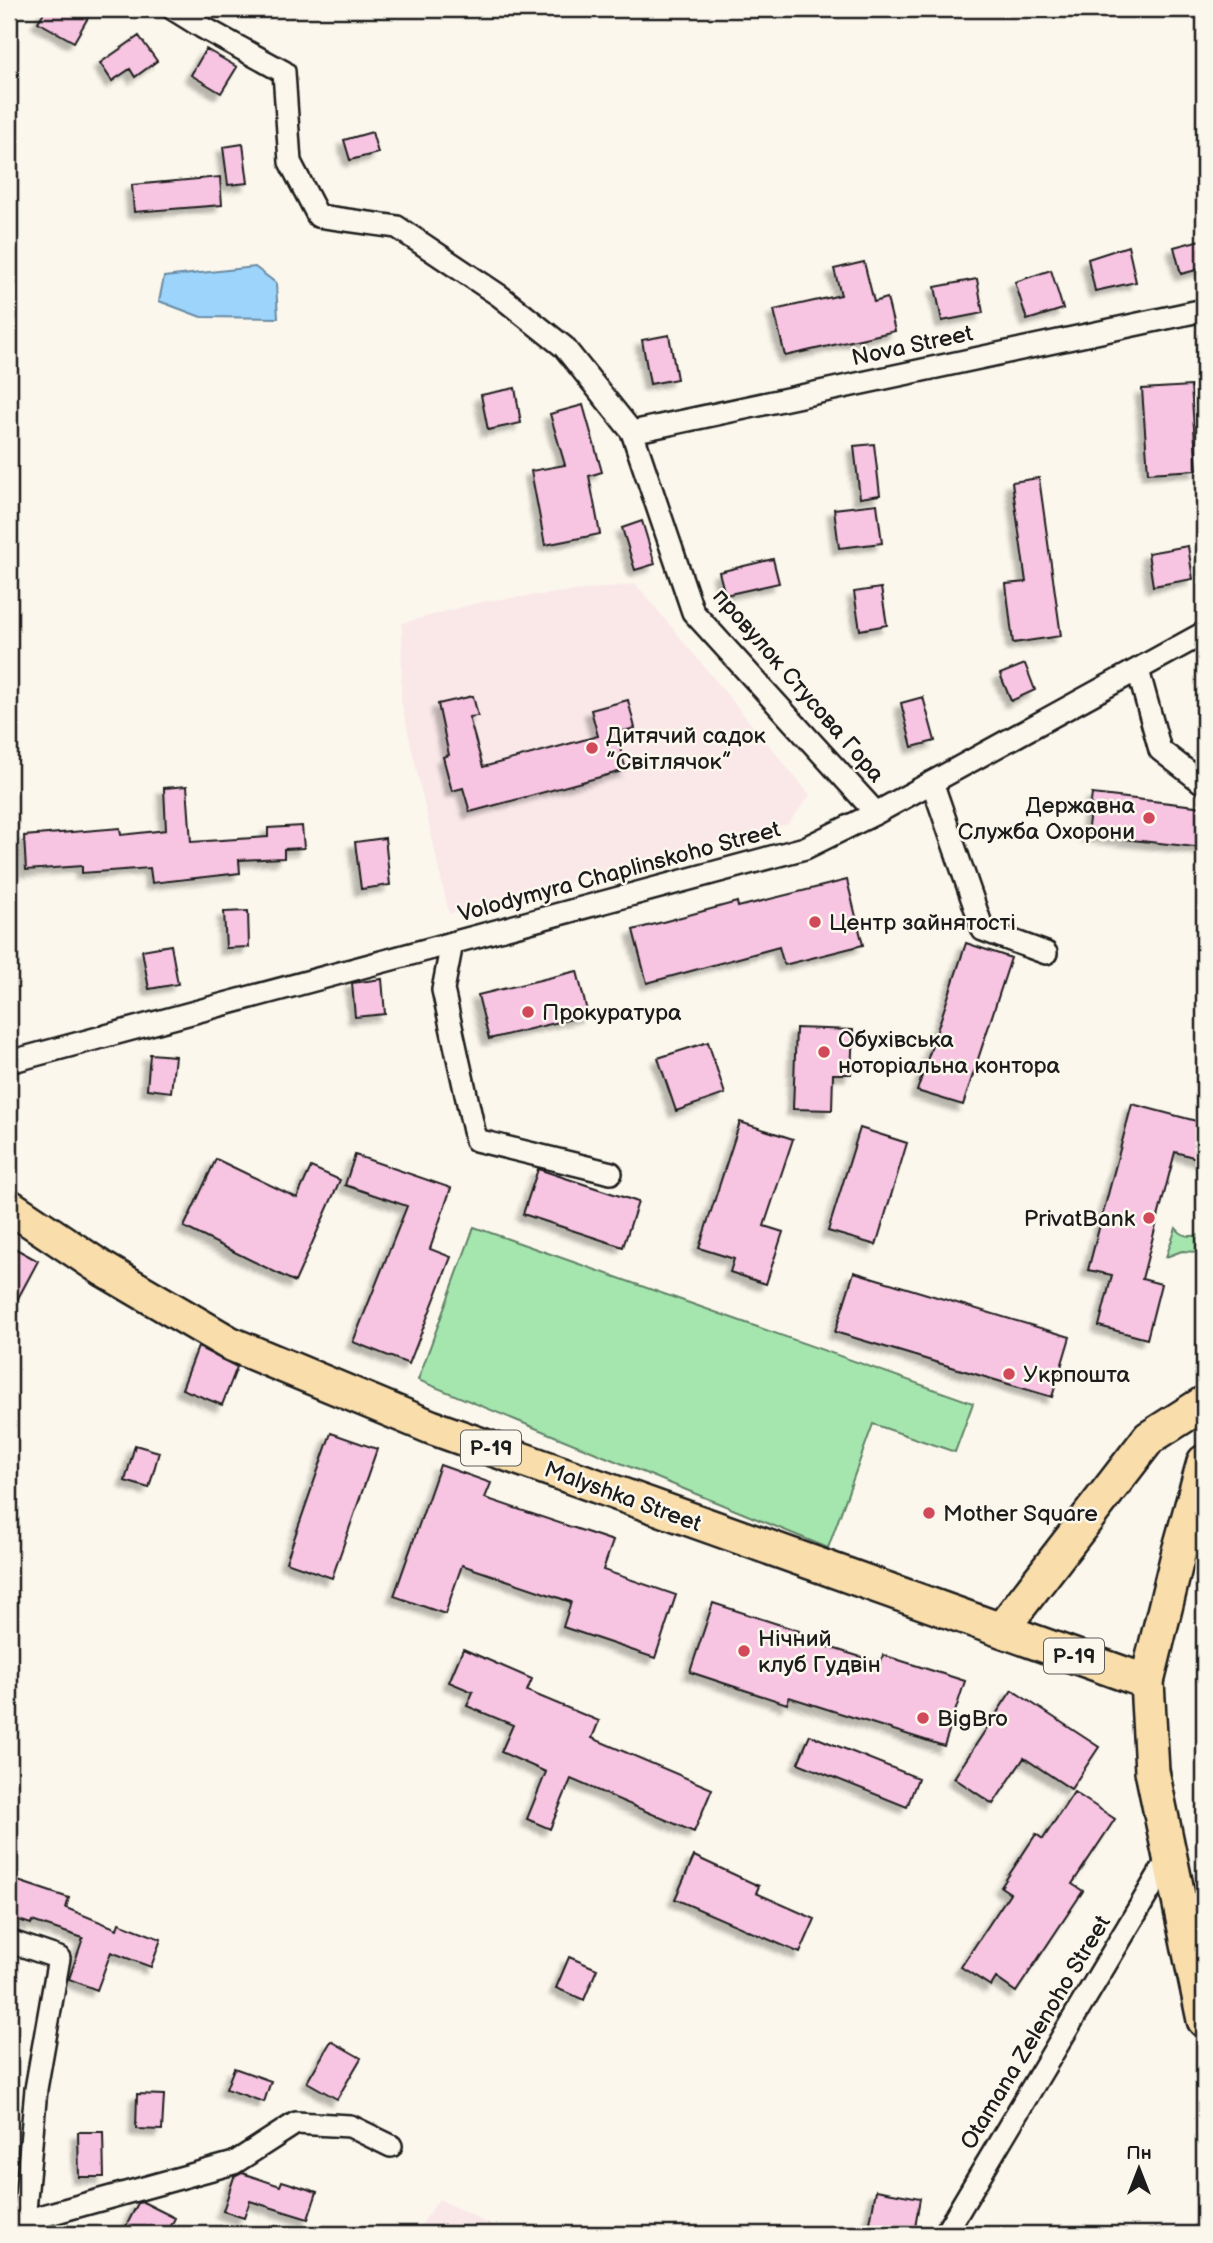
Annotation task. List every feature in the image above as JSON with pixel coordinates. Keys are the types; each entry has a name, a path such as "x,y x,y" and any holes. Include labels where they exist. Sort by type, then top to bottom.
{"main road":[{"name":"Malyshka Street","path":"9,1206 103,1269 229,1343 431,1427 1147,1682"},
{"path":"1001,1630 1149,1438 1204,1403"},
{"path":"1204,1462 1147,1682 1152,1771 1204,2020"}],"street":[{"name":"провулок Стусова Гора","path":"173,9 284,72 290,162 318,216 397,227 500,296 564,347 632,432 693,612 876,813"},
{"name":"Nova Street","path":"632,432 1204,310"},
{"name":"Volodymyra Chaplinskoho Street","path":"9,1062 805,848 876,813 1204,634"},
{"path":"1138,670 1160,750 1204,784"},
{"path":"932,782 983,930 1046,953"},
{"path":"452,943 443,990 476,1140 611,1173"},
{"name":"Otamana Zelenoho Street","path":"945,2234 1170,1856"},
{"path":"9,1941 58,1958 36,2089 19,2225 234,2163 296,2123 350,2126 391,2146"}],"shaded area":[{"name":"Дитячий садок ”Світлячок”","path":"636,584 810,795 788,824 449,914 401,701 402,623 485,601"},
{"path":"439,2199 509,2234 415,2234"}],"green space":[{"path":"474,1227 973,1403 955,1452 873,1424 828,1548 418,1380"},
{"path":"1176,1228 1186,1236 1200,1235 1196,1252 1182,1251 1166,1257"}],"water":[{"path":"255,267 276,283 278,318 201,317 159,301 164,277"}],"building":[{"path":"46,9 93,9 74,42 38,22"},
{"path":"139,36 157,61 135,77 130,69 112,81 100,63"},
{"path":"206,49 237,67 221,93 191,75"},
{"path":"372,132 378,153 350,160 344,140"},
{"path":"243,144 248,183 228,185 223,147"},
{"path":"220,177 222,205 134,212 132,185"},
{"path":"1204,239 1204,268 1181,274 1174,247"},
{"path":"1128,246 1136,282 1095,291 1088,259"},
{"path":"864,262 874,302 887,298 895,331 785,356 774,310 841,295 834,269"},
{"path":"1051,270 1063,309 1027,320 1015,282"},
{"path":"977,279 983,313 942,321 935,287"},
{"path":"669,335 677,379 650,384 642,340"},
{"path":"1191,386 1197,470 1148,473 1142,389"},
{"path":"515,388 521,423 488,430 481,395"},
{"path":"583,405 602,472 589,476 600,534 545,545 531,471 565,465 550,414"},
{"path":"874,444 880,495 860,498 854,446"},
{"path":"1039,478 1061,636 1013,643 1006,584 1026,582 1012,482"},
{"path":"877,504 882,543 839,548 834,509"},
{"path":"642,521 655,564 635,570 622,528"},
{"path":"1188,546 1193,579 1153,586 1148,553"},
{"path":"773,559 779,583 725,595 719,572"},
{"path":"881,588 887,625 860,630 854,592"},
{"path":"1025,664 1035,690 1011,701 1000,674"},
{"path":"473,696 478,716 469,717 483,767 598,736 591,710 628,700 635,728 616,733 626,770 470,812 463,788 452,791 443,757 449,755 438,704"},
{"path":"923,697 935,741 912,747 901,703"},
{"path":"187,786 191,842 268,837 268,828 302,826 304,848 284,849 284,858 239,860 240,873 152,883 150,868 82,873 82,866 26,870 24,836 120,828 121,835 166,830 164,788"},
{"path":"1092,794 1204,807 1204,848 1087,835"},
{"path":"385,838 390,885 361,889 355,842"},
{"path":"847,880 863,945 784,965 779,947 647,983 633,930 737,902 738,907"},
{"path":"248,911 249,947 226,948 224,912"},
{"path":"966,943 1011,958 963,1105 917,1091"},
{"path":"171,945 178,984 149,989 142,950"},
{"path":"577,971 588,1015 489,1039 478,995"},
{"path":"382,979 385,1014 355,1017 352,983"},
{"name":"Обухівська ноторіальна контора","path":"796,1028 853,1030 851,1074 833,1074 832,1110 793,1109"},
{"path":"708,1042 725,1094 676,1111 658,1058"},
{"path":"150,1054 175,1056 171,1092 147,1089"},
{"path":"1132,1104 1204,1123 1204,1160 1175,1152 1142,1279 1161,1284 1147,1339 1099,1326 1112,1275 1088,1270"},
{"path":"740,1122 793,1139 764,1226 783,1232 766,1284 730,1272 734,1259 699,1248"},
{"path":"860,1128 907,1143 876,1245 828,1231"},
{"path":"355,1155 451,1188 430,1249 451,1257 409,1364 353,1342 407,1206 345,1185"},
{"path":"216,1159 297,1198 311,1167 340,1180 295,1282 184,1227"},
{"path":"538,1169 638,1202 623,1247 523,1214"},
{"path":"9,1245 38,1261 9,1315"},
{"path":"854,1272 1070,1337 1052,1397 835,1332"},
{"path":"198,1347 237,1367 222,1405 182,1389"},
{"path":"331,1433 377,1449 332,1578 286,1562"},
{"path":"135,1445 159,1452 149,1488 125,1481"},
{"path":"440,1465 491,1483 485,1498 613,1541 603,1570 676,1595 655,1658 563,1627 571,1602 462,1565 445,1614 394,1596"},
{"path":"713,1603 799,1631 797,1637 880,1663 883,1655 965,1681 944,1746 789,1697 787,1704 690,1672"},
{"path":"463,1649 532,1679 527,1691 599,1721 592,1738 712,1789 694,1832 571,1779 550,1829 527,1819 546,1772 501,1752 513,1725 467,1706 473,1692 449,1682"},
{"path":"1012,1690 1099,1747 1071,1789 1024,1758 993,1804 954,1778"},
{"path":"810,1735 918,1778 907,1807 798,1763"},
{"path":"1074,1792 1115,1819 1072,1884 1083,1891 1016,1992 996,1978 991,1986 961,1967 1010,1893 1001,1887 1036,1834 1043,1839"},
{"path":"694,1856 759,1886 756,1893 815,1919 800,1953 675,1899"},
{"path":"9,1878 69,1898 66,1908 117,1929 119,1923 161,1939 151,1967 111,1952 97,1990 69,1979 83,1938 32,1921 31,1924 9,1917"},
{"path":"569,1957 597,1969 584,2000 556,1988"},
{"path":"331,2041 361,2058 337,2099 307,2082"},
{"path":"234,2068 271,2081 264,2102 226,2089"},
{"path":"137,2094 164,2095 162,2130 136,2129"},
{"path":"78,2132 103,2132 104,2177 79,2177"},
{"path":"242,2173 280,2186 282,2181 317,2192 308,2219 250,2201 244,2218 223,2211 234,2177"},
{"path":"876,2190 920,2198 914,2234 868,2234"},
{"path":"143,2202 175,2218 167,2234 122,2234 138,2203"}],"place":[{"name":"Дитячий садок ”Світлячок”","path":"592,748"},
{"name":"Державна Служба Охорони","path":"1149,818"},
{"name":"Центр зайнятості","path":"815,922"},
{"name":"Прокуратура","path":"528,1012"},
{"name":"Обухівська ноторіальна контора","path":"824,1052"},
{"name":"PrivatBank","path":"1149,1218"},
{"name":"Укрпошта","path":"1009,1374"},
{"name":"Mother Square","path":"929,1513"},
{"name":"Нічний клуб Гудвін","path":"744,1651"},
{"name":"BigBro","path":"923,1718"}]}
